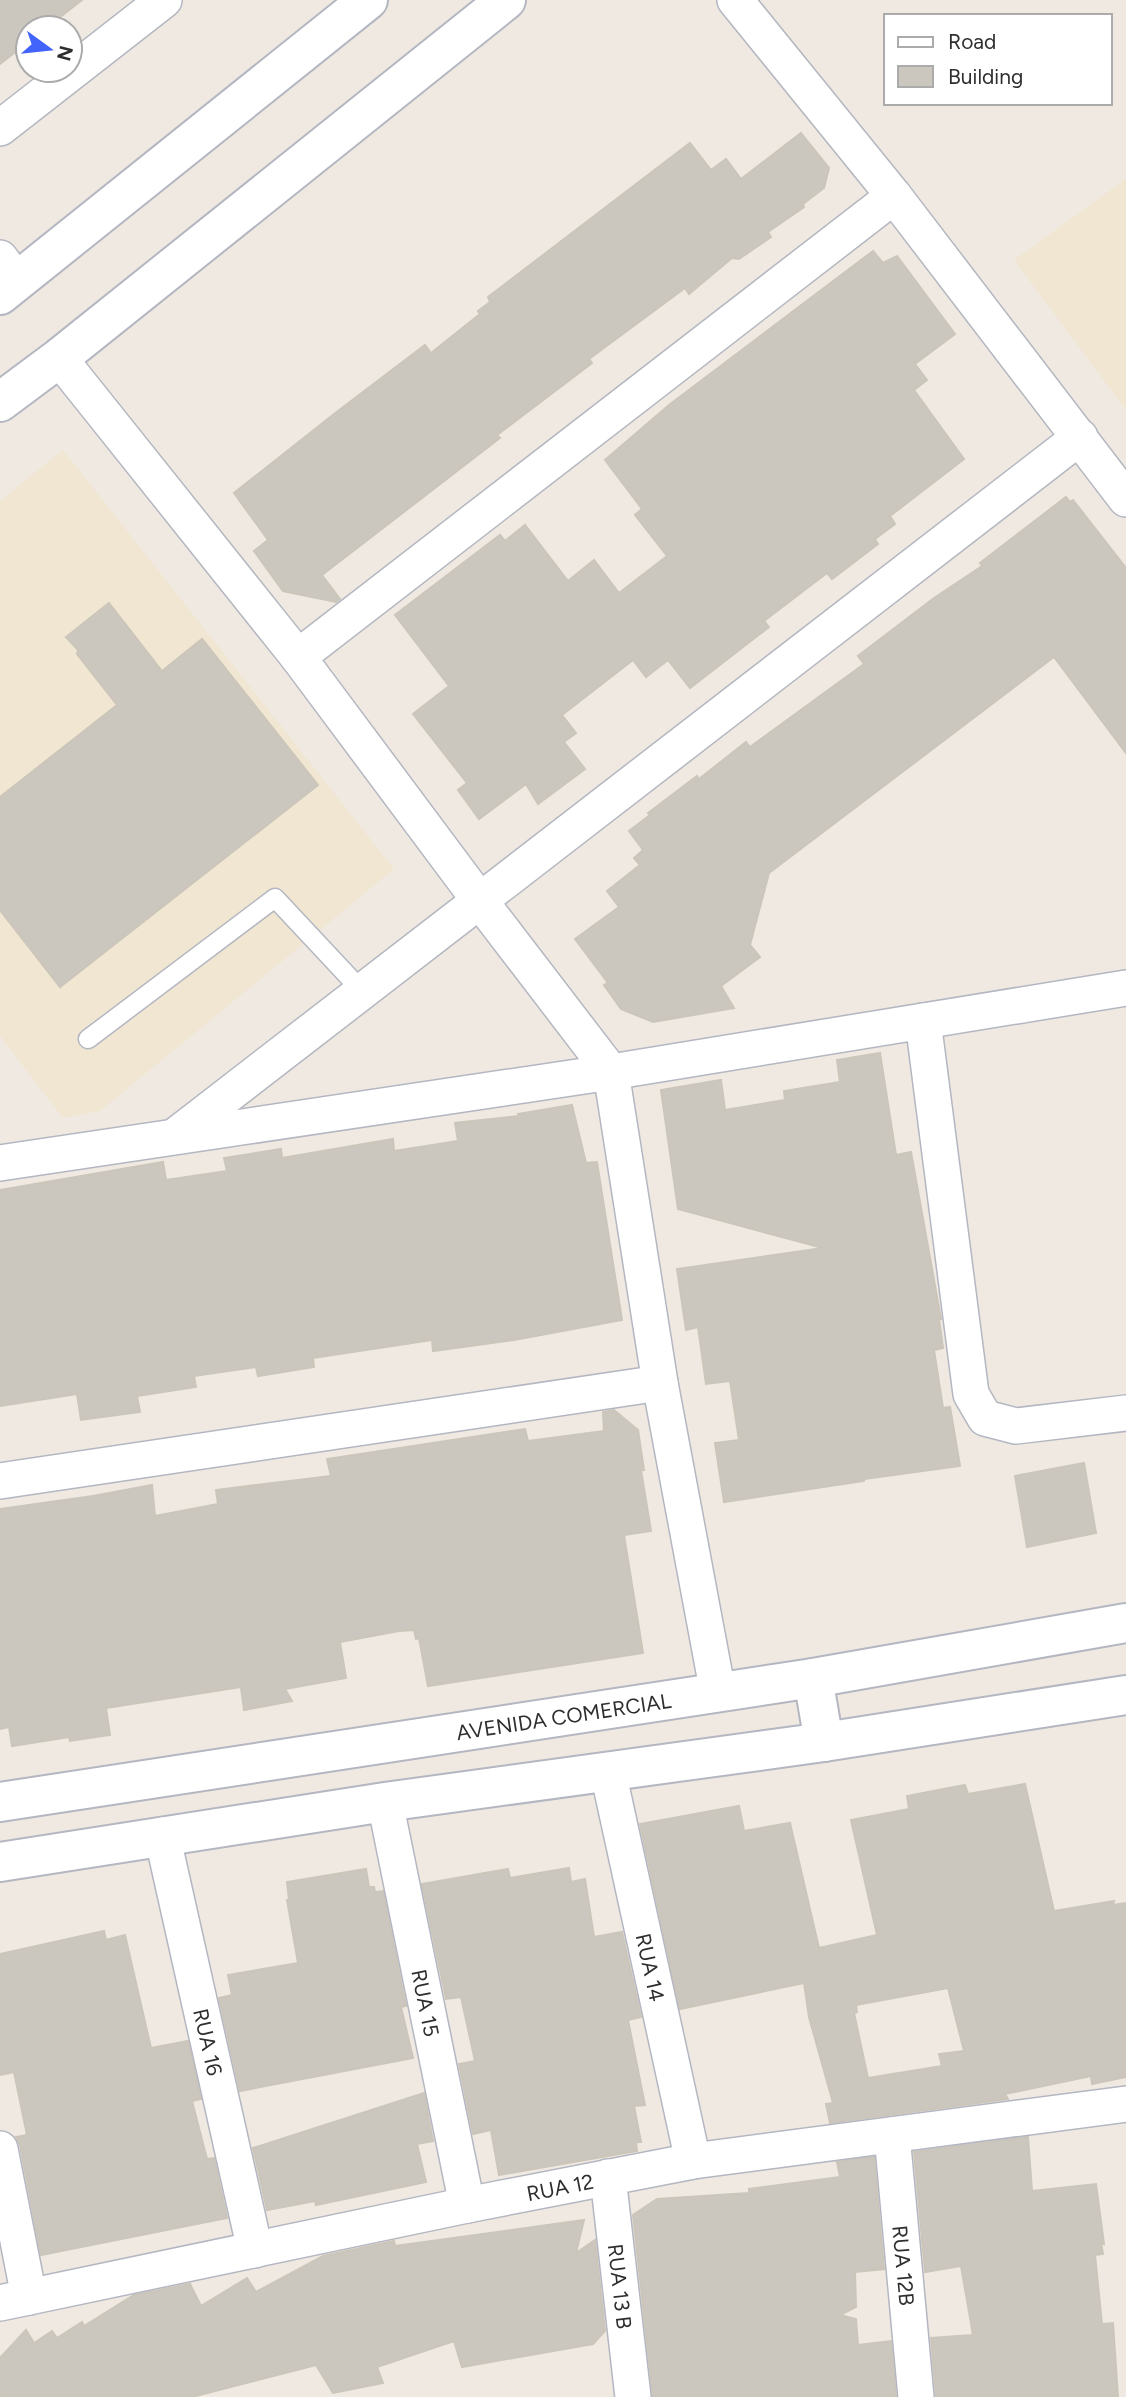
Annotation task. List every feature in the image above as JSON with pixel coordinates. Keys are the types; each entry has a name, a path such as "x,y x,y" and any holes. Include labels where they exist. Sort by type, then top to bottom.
{"street":[{"path":"0,128 163,0"},
{"path":"6,278 368,0"},
{"path":"0,402 59,358 506,0"},
{"path":"735,0 894,196 1126,499"},
{"path":"298,657 894,196"},
{"path":"59,358 298,657 611,1072 660,1383 718,1693"},
{"path":"175,1136 1080,437"},
{"path":"0,1163 611,1072 1126,988"},
{"path":"923,1021 971,1394 985,1418 1016,1426 1126,1413"},
{"path":"0,1481 660,1383"},
{"name":"AVENIDA COMERCIAL","path":"0,1802 813,1678 1126,1623"},
{"path":"813,1678 824,1742"},
{"path":"0,1862 162,1835 824,1742 1126,1695"},
{"path":"488,1728 499,1787"},
{"name":"RUA 14","path":"608,1772 693,2161"},
{"name":"RUA 15","path":"385,1802 467,2205"},
{"name":"RUA 16","path":"162,1835 255,2250"},
{"name":"RUA 12","path":"15,2300 467,2205 693,2161 1126,2104"},
{"name":"RUA 12B","path":"892,2135 916,2397"},
{"path":"0,2149 15,2300"},
{"name":"RUA 13 B","path":"608,2177 633,2397"}],"lane":[{"path":"88,1039 275,898 363,992"}],"shaded area":[{"path":"1126,179 1126,410 1014,260"},
{"path":"63,450 394,869 100,1111 63,1118 0,1036 0,501"}],"building":[{"path":"0,0 82,0 64,14 14,14 14,53 0,64"},
{"path":"801,133 829,168 824,188 803,204 804,207 768,232 771,237 739,259 732,258 689,294 685,288 589,359 592,363 497,435 500,438 322,575 340,599 336,602 283,591 254,551 268,540 234,493 425,345 431,353 480,314 478,311 490,302 488,297 690,143 711,170 726,159 741,179"},
{"path":"873,251 883,263 897,256 955,334 915,364 927,380 914,390 964,459 890,516 895,524 875,539 878,544 832,579 827,573 764,621 769,627 690,688 668,660 646,677 633,660 562,715 576,733 564,742 585,769 538,804 526,784 479,819 458,790 467,783 413,714 449,686 395,615 500,535 505,541 525,525 568,581 594,560 619,593 667,556 635,515 642,509 605,460 669,405"},
{"path":"1066,497 1070,502 1073,500 1126,568 1126,753 1054,657 769,873 750,945 760,957 721,986 734,1008 653,1022 621,1009 604,985 608,983 575,939 619,907 607,891 640,865 634,858 643,850 629,831 697,776 699,779 746,742 750,747 864,664 858,656 934,598 982,566 980,563"},
{"path":"109,603 162,671 202,639 318,785 60,987 0,910 0,797 117,705 66,637"},
{"path":"880,1053 896,1155 911,1152 941,1319 943,1348 934,1350 943,1408 950,1407 960,1466 724,1502 715,1443 739,1440 730,1381 706,1384 698,1327 686,1330 677,1269 823,1248 678,1209 661,1090 721,1080 725,1110 785,1100 784,1091 840,1082 837,1060"},
{"path":"572,1105 586,1163 597,1162 622,1320 514,1340 433,1351 432,1340 313,1358 314,1367 258,1376 256,1367 194,1376 196,1387 137,1396 140,1412 81,1420 77,1394 0,1406 0,1190 163,1162 166,1180 227,1171 224,1158 281,1149 282,1158 393,1139 394,1151 458,1141 455,1123 519,1116 518,1114"},
{"path":"614,1410 638,1430 644,1470 641,1470 651,1531 624,1535 643,1653 428,1686 419,1638 416,1639 414,1630 399,1631 340,1642 346,1678 285,1689 292,1701 244,1710 241,1687 106,1708 110,1735 70,1741 69,1737 12,1746 9,1727 0,1729 0,1509 152,1485 155,1516 218,1504 216,1490 331,1476 327,1459 525,1429 528,1441 604,1431 603,1412"},
{"path":"1084,1463 1096,1533 1027,1547 1015,1476"},
{"path":"1025,1784 1054,1911 1114,1901 1113,1905 1126,1903 1126,2077 1092,2084 1091,2076 1005,2094 1008,2099 830,2123 826,2104 833,2103 809,2017 804,1983 680,2009 640,1824 739,1806 744,1831 790,1823 819,1948 877,1935 851,1820 909,1809 907,1796 965,1785 968,1794","holes":["948,1988 964,2051 939,2054 942,2066 868,2078 854,2013 857,2012 856,2005"]},
{"path":"569,1868 571,1882 585,1879 594,1937 622,1932 641,2017 628,2020 645,2105 634,2106 641,2142 636,2142 637,2151 499,2175 491,2130 473,2134 459,2064 475,2061 461,1997 446,1999 422,1884 508,1869 510,1878"},
{"path":"366,1869 369,1887 374,1887 375,1892 383,1891 406,2006 401,2007 413,2058 240,2091 219,1998 232,1995 228,1975 298,1963 287,1900 287,1882"},
{"path":"104,1931 106,1940 125,1935 151,2048 188,2041 201,2099 192,2101 207,2159 214,2158 227,2218 41,2255 20,2145 16,2137 27,2135 14,2072 0,2075 0,1954"},
{"path":"424,2093 433,2141 417,2144 426,2182 316,2205 315,2201 267,2210 253,2148"},
{"path":"1028,2137 1032,2191 1096,2184 1104,2244 1101,2243 1103,2254 1095,2255 1102,2324 1113,2323 1118,2397 936,2397 931,2338 973,2335 961,2266 925,2272 914,2152"},
{"path":"874,2157 884,2269 855,2272 856,2307 840,2315 856,2319 858,2345 891,2341 896,2397 653,2397 633,2215 657,2199 749,2193 749,2189 840,2177 837,2162"},
{"path":"584,2220 576,2253 595,2240 605,2331 593,2344 462,2367 454,2341 377,2367 383,2383 333,2393 316,2365 192,2397 0,2397 0,2358 26,2330 34,2343 52,2331 57,2338 82,2322 84,2326 134,2295 190,2284 201,2306 247,2278 256,2292 323,2256 394,2241 395,2246"}]}
